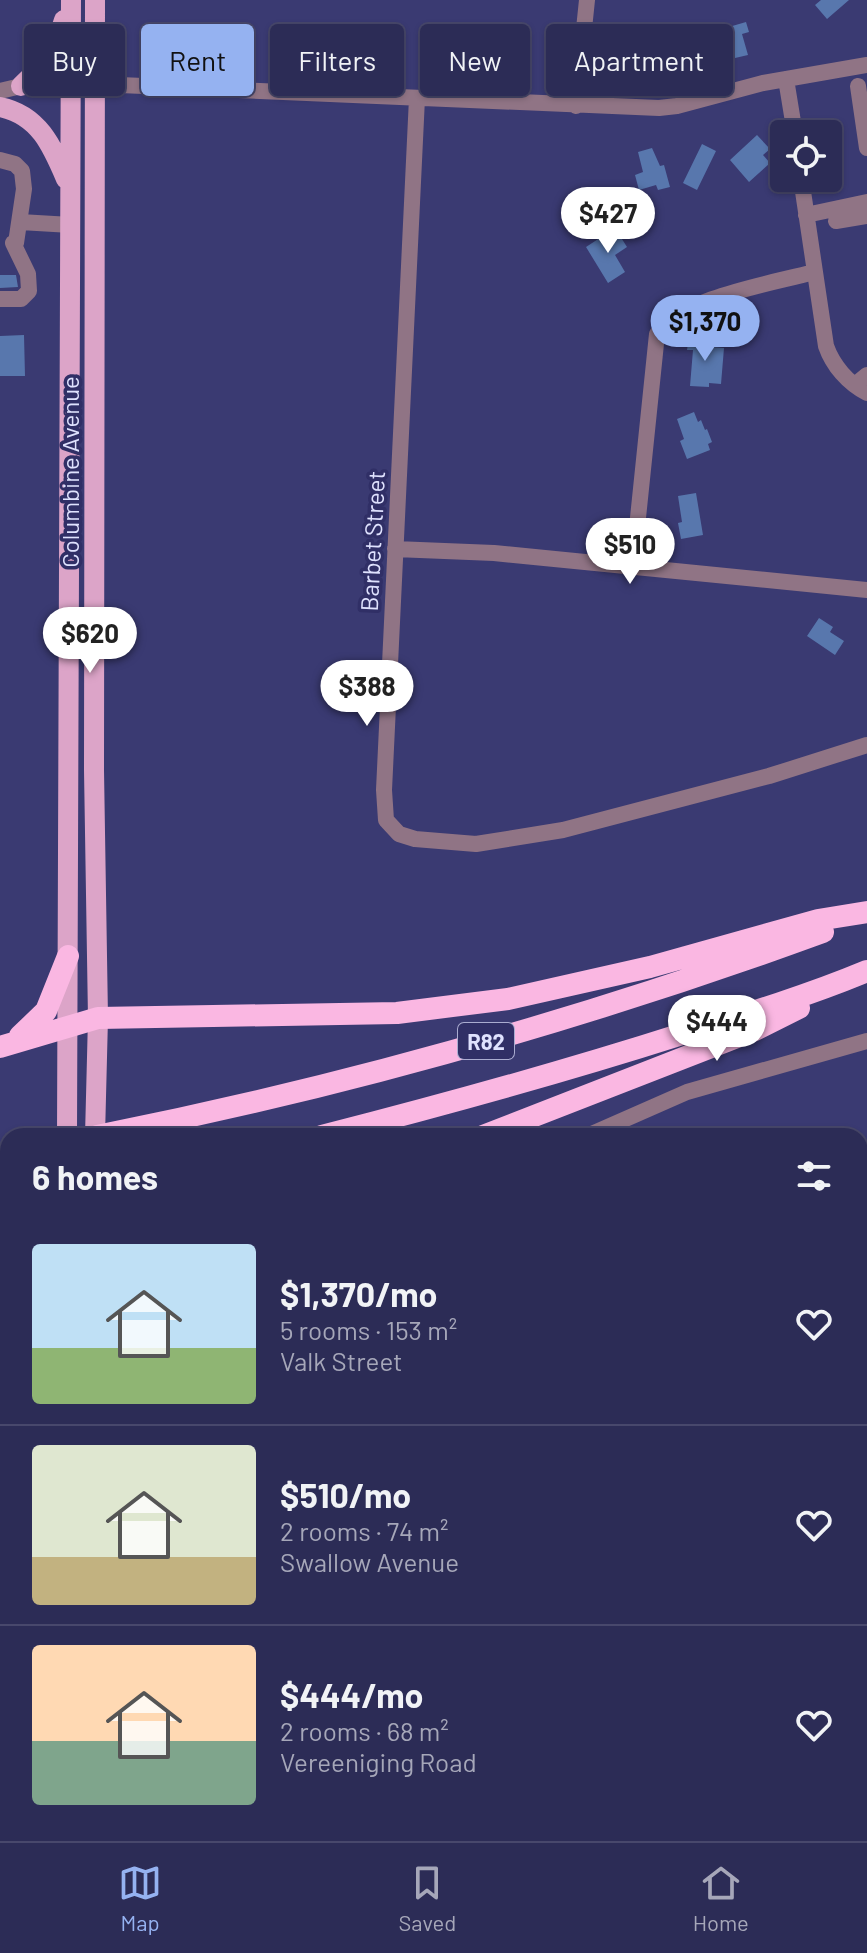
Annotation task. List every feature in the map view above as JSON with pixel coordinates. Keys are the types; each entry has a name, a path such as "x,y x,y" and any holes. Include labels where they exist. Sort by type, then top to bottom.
{"highway":[{"path":"5,1045 98,1018 348,1015 446,1008 508,999 576,985 818,920 867,914"},
{"name":"R82","path":"134,1128 245,1105 449,1052 748,960 867,914"},
{"path":"5,1045 38,1021 46,1011 68,956"},
{"name":"R82","path":"352,1128 527,1081 829,987 867,971"},
{"path":"504,1128 755,1030 792,1013 829,987"}],"main road":[{"name":"Columbine Avenue","path":"70,0 70,24"},
{"path":"21,86 47,60 56,45 70,0"},
{"name":"Columbine Avenue","path":"95,0 95,24"},
{"name":"Columbine Avenue","path":"67,1128 70,96"},
{"name":"Columbine Avenue","path":"96,96 96,1128"},
{"path":"0,107 19,113 41,129 71,190"}],"street":[{"path":"576,106 587,0"},
{"path":"125,85 576,106 668,107 786,79 867,65"},
{"path":"786,79 793,120"},
{"path":"0,91 24,86"},
{"path":"858,86 867,148"},
{"name":"Barbet Street","path":"417,98 383,807 389,826 405,837 476,844 537,836 769,776 867,745"},
{"path":"0,160 15,164 22,171 24,189 14,243 28,274 29,291 21,299 0,299"},
{"path":"803,192 829,357 863,384"},
{"path":"806,215 867,202"},
{"path":"836,221 867,216"},
{"path":"20,222 71,225"},
{"path":"633,566 657,334 672,317 693,306 814,272"},
{"path":"395,549 494,553 867,590"},
{"path":"605,1128 687,1092 867,1041"}],"building":[{"path":"821,0 849,0 827,19 815,5"},
{"path":"746,22 749,32 742,34 748,55 735,58 733,26"},
{"path":"757,135 770,149 763,155 770,163 749,182 730,160"},
{"path":"702,144 716,151 697,190 683,183"},
{"path":"652,148 660,166 664,165 670,187 658,190 656,185 639,190 635,175 643,172 638,152"},
{"path":"615,228 627,247 615,255 625,272 608,283 586,247"},
{"path":"0,275 16,275 18,287 0,288"},
{"path":"24,335 25,376 0,376 0,336"},
{"path":"689,337 705,339 711,342 711,347 724,348 721,384 690,386 693,350 687,350"},
{"path":"694,412 698,422 701,420 707,429 712,442 708,444 710,450 687,459 680,441 684,439 677,419"},
{"path":"696,493 703,535 681,539 678,496"},
{"path":"819,618 833,627 830,632 844,641 835,655 807,636"}]}
